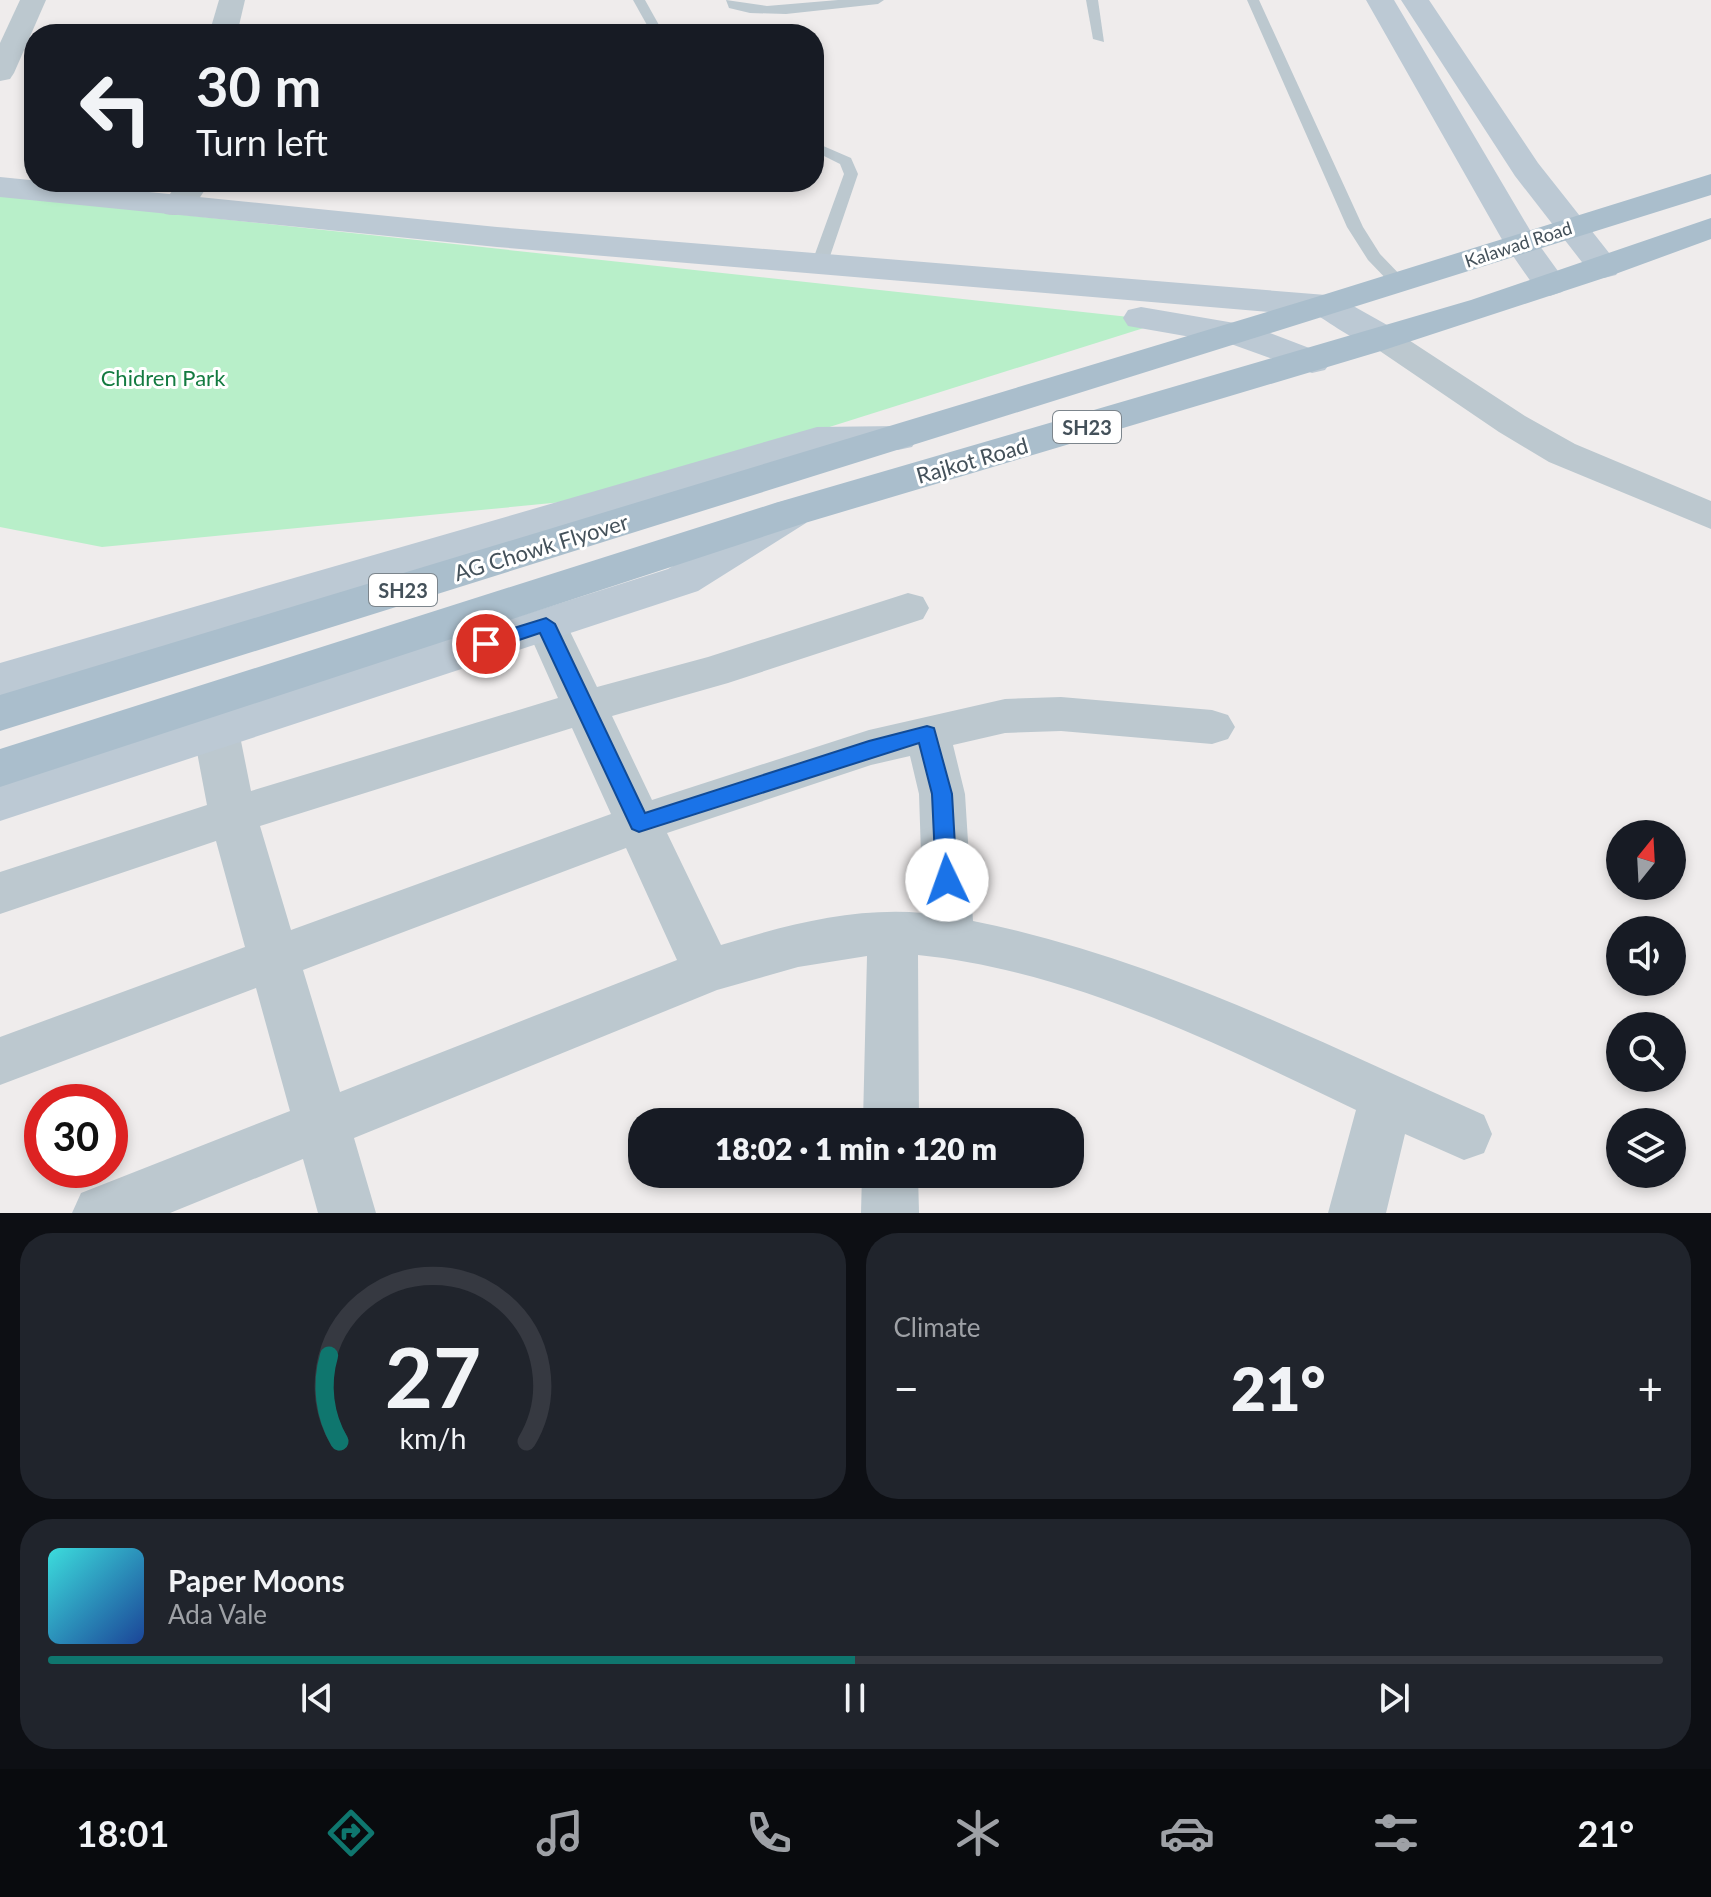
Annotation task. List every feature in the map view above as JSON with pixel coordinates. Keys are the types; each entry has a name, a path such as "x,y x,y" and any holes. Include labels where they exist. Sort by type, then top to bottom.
{"main road":[{"name":"Kalawad Road","path":"1326,306 1711,184"},
{"name":"SH23","path":"1383,338 1604,268 1711,228"},
{"name":"Rajkot Road","path":"898,438 1326,306"},
{"name":"Rajkot Road","path":"791,513 1312,362 1383,338"},
{"name":"AG Chowk Flyover","path":"0,713 898,438"},
{"name":"AG Chowk Flyover","path":"0,768 791,513"}],"street":[{"path":"2,66 33,0"},
{"path":"226,24 232,0"},
{"path":"1380,0 1521,243 1550,285"},
{"path":"1415,0 1526,169 1604,268"},
{"path":"0,187 24,188"},
{"path":"116,192 185,195 819,265 1326,306 1383,338 1512,424 1562,453 1711,516"},
{"path":"0,210 524,268 1119,315 1239,334 1312,362"},
{"path":"0,680 817,440 898,438"},
{"path":"0,801 683,580 791,513"},
{"path":"0,893 233,816 585,707 713,672 908,608"},
{"path":"546,624 708,971"},
{"path":"0,1061 639,823 869,748 1005,716 1061,714 1212,727"},
{"path":"216,731 233,816 347,1213"},
{"path":"927,733 942,794 949,937"},
{"path":"891,1108 893,933"},
{"path":"101,1213 708,971 798,943 893,933 949,937 1043,958 1130,986 1248,1035 1464,1134"},
{"path":"1357,1213 1386,1099"},
{"path":"890,1188 890,1213"}],"lane":[{"path":"639,0 652,24"},
{"path":"732,0 733,5 746,10 770,11 878,0"},
{"path":"1092,0 1099,39"},
{"path":"1253,0 1355,227 1374,257 1399,283"},
{"path":"819,265 851,174 846,161 824,151"}],"green space":[{"name":"Chidren Park","path":"0,195 1166,321 604,498 102,547 0,527"}],"route":[{"path":"486,644 546,624 639,823 869,748 927,733 942,794 947,880"}]}
